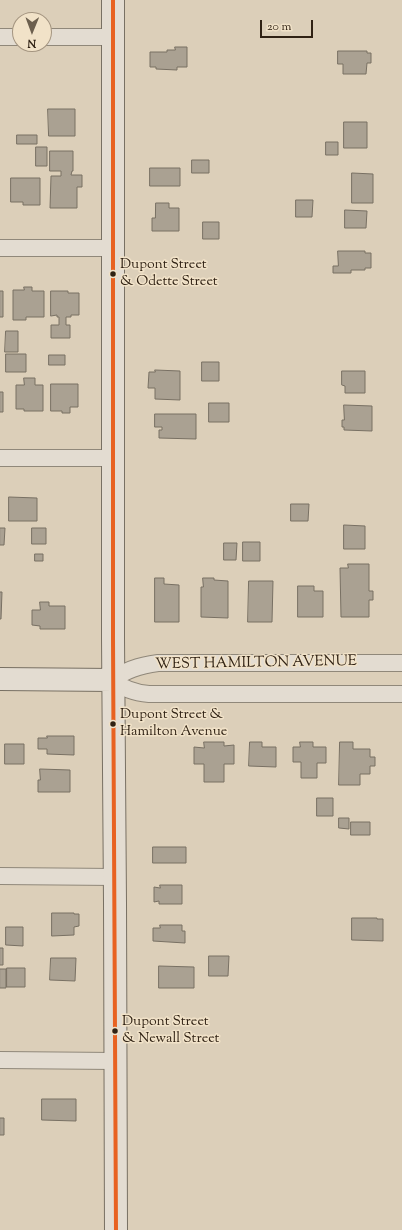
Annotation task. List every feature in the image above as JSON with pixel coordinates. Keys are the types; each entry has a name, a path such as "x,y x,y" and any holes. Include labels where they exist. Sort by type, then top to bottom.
{"street":[{"path":"113,0 113,680 116,1230"},
{"path":"0,37 12,37"},
{"path":"52,37 114,37"},
{"path":"0,248 113,248"},
{"path":"0,458 113,458"},
{"name":"WEST HAMILTON AVENUE","path":"113,680 121,674 134,668 158,663 402,663"},
{"name":"WEST HAMILTON AVENUE","path":"0,679 113,680 131,690 149,694 402,694"},
{"path":"0,876 115,876"},
{"path":"0,1060 115,1061"}],"building":[{"path":"175,47 187,47 187,67 177,67 177,70 156,69 156,67 150,67 150,52 167,52 167,50 175,50"},
{"path":"338,51 367,51 367,53 371,53 371,63 367,63 366,74 343,74 343,64 338,64"},
{"path":"48,109 75,109 75,136 49,136"},
{"path":"344,122 367,122 367,148 344,148"},
{"path":"17,135 37,135 37,144 17,144"},
{"path":"326,142 338,142 338,155 326,155"},
{"path":"36,147 47,147 47,166 36,166"},
{"path":"50,151 73,151 73,171 71,175 82,175 82,187 77,187 77,208 50,208 51,176 61,176 61,171 50,171"},
{"path":"192,160 209,160 209,173 192,173"},
{"path":"150,168 180,168 180,186 150,186"},
{"path":"352,173 373,174 373,203 352,203"},
{"path":"11,178 40,178 40,205 23,205 23,202 11,202"},
{"path":"296,200 313,200 312,217 296,217"},
{"path":"156,203 169,203 169,208 179,208 179,231 152,231 152,218 155,218"},
{"path":"345,210 367,211 366,228 345,228"},
{"path":"203,222 219,222 219,239 203,239"},
{"path":"338,251 365,251 365,253 371,253 371,268 365,268 365,270 351,270 351,273 333,273 333,266 338,266"},
{"path":"24,287 32,287 32,291 44,291 44,317 26,317 26,320 13,320 13,290 24,290"},
{"path":"0,291 3,291 3,317 0,317"},
{"path":"51,291 68,291 68,293 79,293 79,315 71,315 71,317 66,317 66,325 70,325 70,338 51,338 51,325 59,325 59,317 57,317 57,315 51,316"},
{"path":"6,331 18,331 18,352 5,352"},
{"path":"6,354 26,354 26,372 6,372"},
{"path":"49,355 65,355 65,365 49,365"},
{"path":"202,362 219,362 219,381 202,381"},
{"path":"155,370 180,371 180,400 155,399 155,388 148,388 149,372 155,372"},
{"path":"342,371 365,371 365,393 345,393 345,386 342,385"},
{"path":"24,378 35,378 35,385 43,385 43,411 24,411 24,409 16,409 16,385 24,385"},
{"path":"51,384 78,384 78,407 70,407 70,413 51,411"},
{"path":"0,392 3,392 3,412 0,412"},
{"path":"209,403 229,403 229,422 209,422"},
{"path":"344,405 372,406 372,431 344,430 344,427 342,427 342,420 344,420"},
{"path":"155,414 196,414 196,439 159,438 159,430 162,430 162,427 155,427"},
{"path":"9,497 37,498 37,521 9,521"},
{"path":"291,504 309,504 308,521 291,521"},
{"path":"344,525 365,526 365,549 344,549"},
{"path":"0,528 5,528 4,545 0,545"},
{"path":"32,528 46,528 46,544 32,544"},
{"path":"243,542 260,542 260,561 243,561"},
{"path":"224,543 237,543 236,560 224,560"},
{"path":"35,554 43,554 43,561 35,561"},
{"path":"348,564 369,564 369,591 373,591 373,600 369,600 369,617 341,617 340,568 348,568"},
{"path":"155,578 164,578 164,584 179,585 179,622 155,622"},
{"path":"203,578 214,578 214,580 228,581 228,618 201,617 201,587 203,587"},
{"path":"249,581 273,581 272,622 248,622"},
{"path":"298,586 314,586 314,591 323,591 323,617 298,617"},
{"path":"0,592 2,592 1,619 0,619"},
{"path":"40,602 49,602 49,606 65,606 65,629 40,629 40,626 32,625 32,610 40,610"},
{"path":"47,736 74,736 74,755 47,754 47,749 38,749 38,738 47,738"},
{"path":"204,742 224,742 224,746 234,745 234,764 224,764 224,782 204,782 204,764 194,764 194,747 204,748"},
{"path":"250,742 262,742 262,747 276,747 276,767 249,766"},
{"path":"300,742 313,742 313,747 326,747 326,763 317,763 317,778 301,778 301,762 293,762 293,747 300,747"},
{"path":"340,742 353,742 353,749 370,749 370,757 375,757 375,766 370,766 370,774 360,774 360,785 339,785"},
{"path":"5,744 24,744 24,764 5,764"},
{"path":"40,769 70,770 70,792 38,792"},
{"path":"317,798 333,798 333,816 317,816"},
{"path":"339,818 349,818 349,829 339,828"},
{"path":"351,822 370,822 370,835 351,835"},
{"path":"153,847 186,847 186,863 153,863"},
{"path":"160,885 182,885 182,904 159,904 159,901 154,902 154,887 160,888"},
{"path":"52,913 79,914 79,926 74,927 74,935 52,936"},
{"path":"352,918 383,919 383,941 352,940"},
{"path":"160,925 182,925 182,931 185,931 185,943 153,941 153,928 160,928"},
{"path":"6,927 23,927 23,946 6,945"},
{"path":"0,948 3,948 3,965 0,965"},
{"path":"209,956 229,956 228,976 209,976"},
{"path":"51,958 76,958 75,981 50,980"},
{"path":"159,966 194,967 194,988 159,988"},
{"path":"7,968 25,968 25,987 7,987"},
{"path":"0,969 6,969 6,988 0,988"},
{"path":"42,1099 76,1099 76,1121 42,1120"},
{"path":"0,1118 4,1118 4,1135 0,1135"}],"transit line":[{"path":"113,0 113,638 116,1230"}],"place":[{"name":"Dupont Street & Odette Street","path":"113,274"},
{"name":"Dupont Street & Hamilton Avenue","path":"113,724"},
{"name":"Dupont Street & Newall Street","path":"115,1031"}]}
